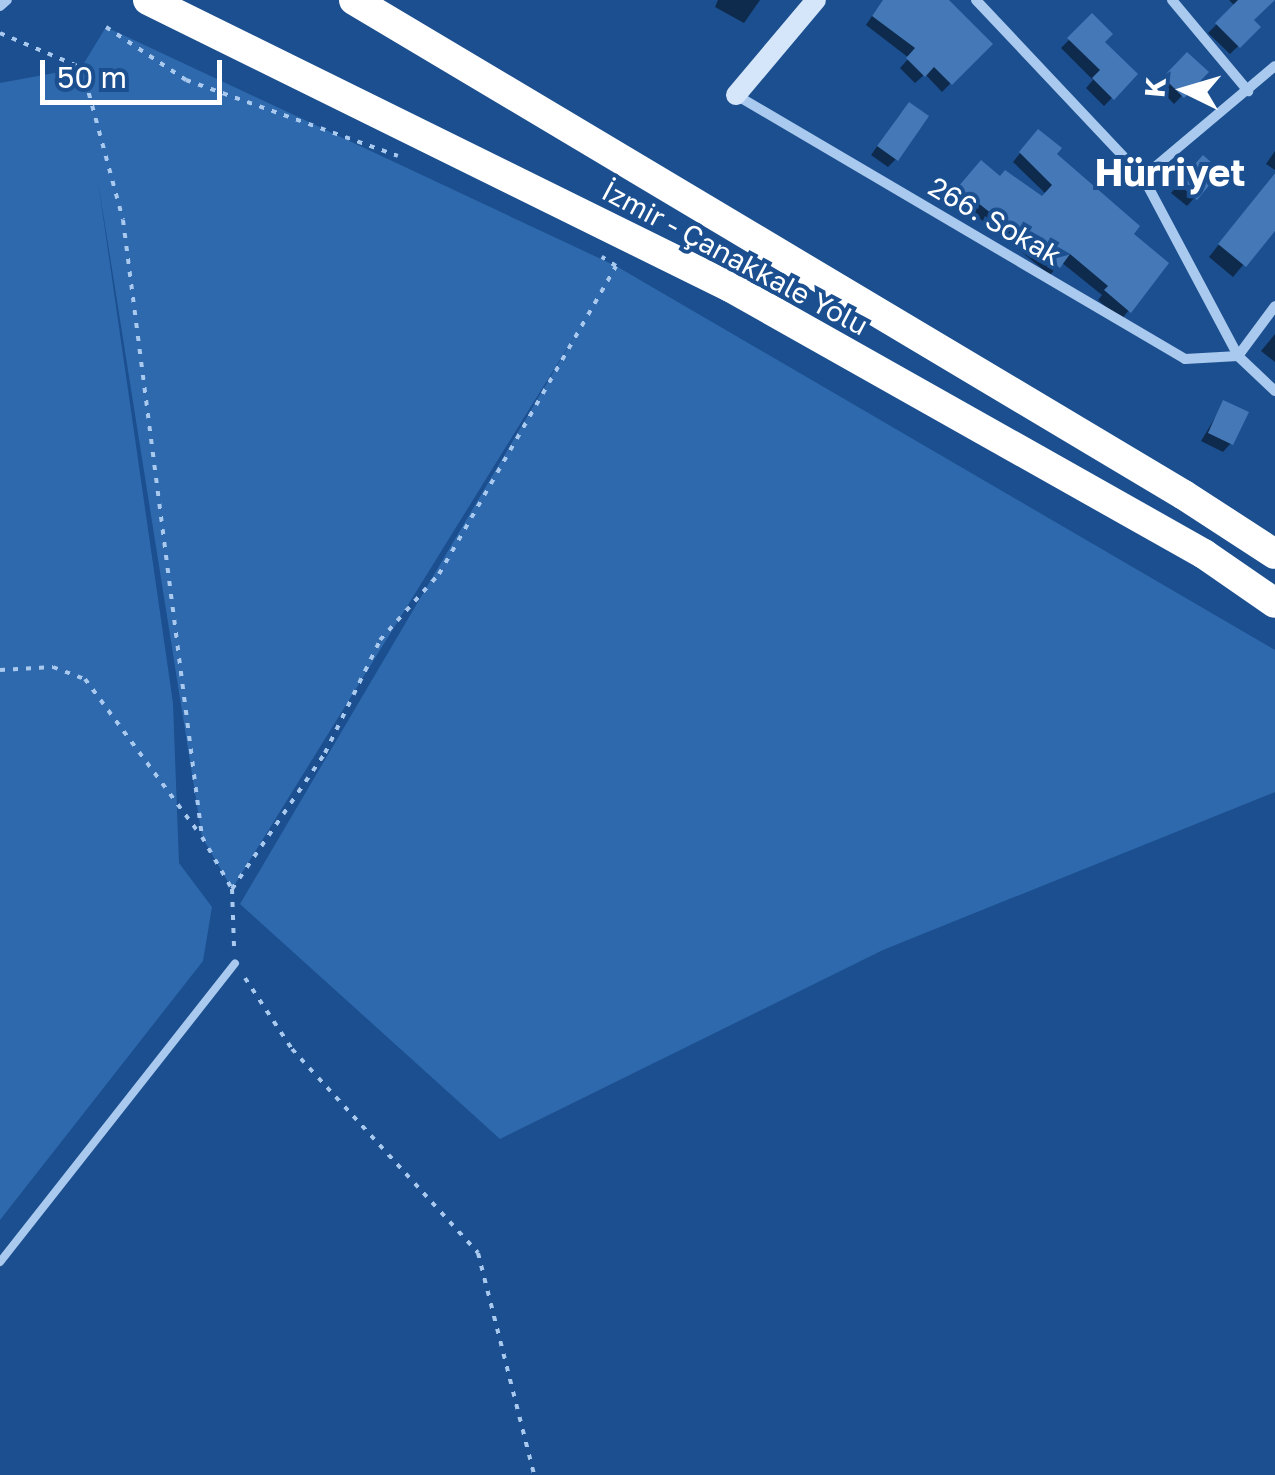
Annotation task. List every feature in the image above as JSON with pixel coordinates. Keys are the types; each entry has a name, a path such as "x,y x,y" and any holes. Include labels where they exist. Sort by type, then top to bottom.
{"highway":[{"name":"İzmir - Çanakkale Yolu","path":"148,0 730,287 1204,554 1275,603"},
{"name":"İzmir - Çanakkale Yolu","path":"354,0 1082,434 1275,554"}],"street":[{"path":"0,6 7,0"},
{"path":"736,95 816,0"},
{"path":"976,0 1143,177 1238,356 1275,391"},
{"path":"1172,0 1248,91"},
{"path":"1143,177 1248,91 1270,80 1275,66"},
{"name":"266. Sokak","path":"736,95 1186,359 1238,356"},
{"path":"1238,356 1275,306"}],"lane":[{"path":"0,1262 235,962"}],"path":[{"path":"106,27 186,80 404,158"},
{"path":"0,32 82,68 123,220 202,837"},
{"path":"232,889 325,753 380,640 439,574 616,266 601,256"},
{"path":"0,670 53,667 86,679 202,837 232,889 235,962 292,1049 478,1254 534,1475"}],"shaded area":[{"path":"106,27 616,266 1275,650 1275,792 883,950 500,1139 240,904 577,332 232,889 202,837 98,181 173,703 179,863 212,907 203,961 0,1220 0,83 81,68"}],"building":[{"path":"883,0 949,0 993,44 952,85 934,67 925,77 906,58 915,48 872,16"},
{"path":"1238,0 1275,0 1254,20 1261,27 1240,48 1215,23"},
{"path":"1092,13 1113,34 1105,42 1138,74 1114,100 1092,78 1100,70 1067,38"},
{"path":"1187,52 1209,72 1184,98 1163,77"},
{"path":"909,102 929,116 898,161 877,146"},
{"path":"1038,129 1062,148 1057,154 1140,226 1134,234 1169,263 1131,313 1104,290 1108,286 1070,254 1060,268 958,187 981,160 1000,176 1005,170 1042,196 1052,185 1019,152"},
{"path":"1203,155 1221,171 1197,200 1178,183"},
{"path":"1275,173 1275,231 1246,267 1218,244"},
{"path":"1223,400 1249,412 1233,445 1208,433"}],"district":[{"name":"Hürriyet","path":"1170,172"}]}
